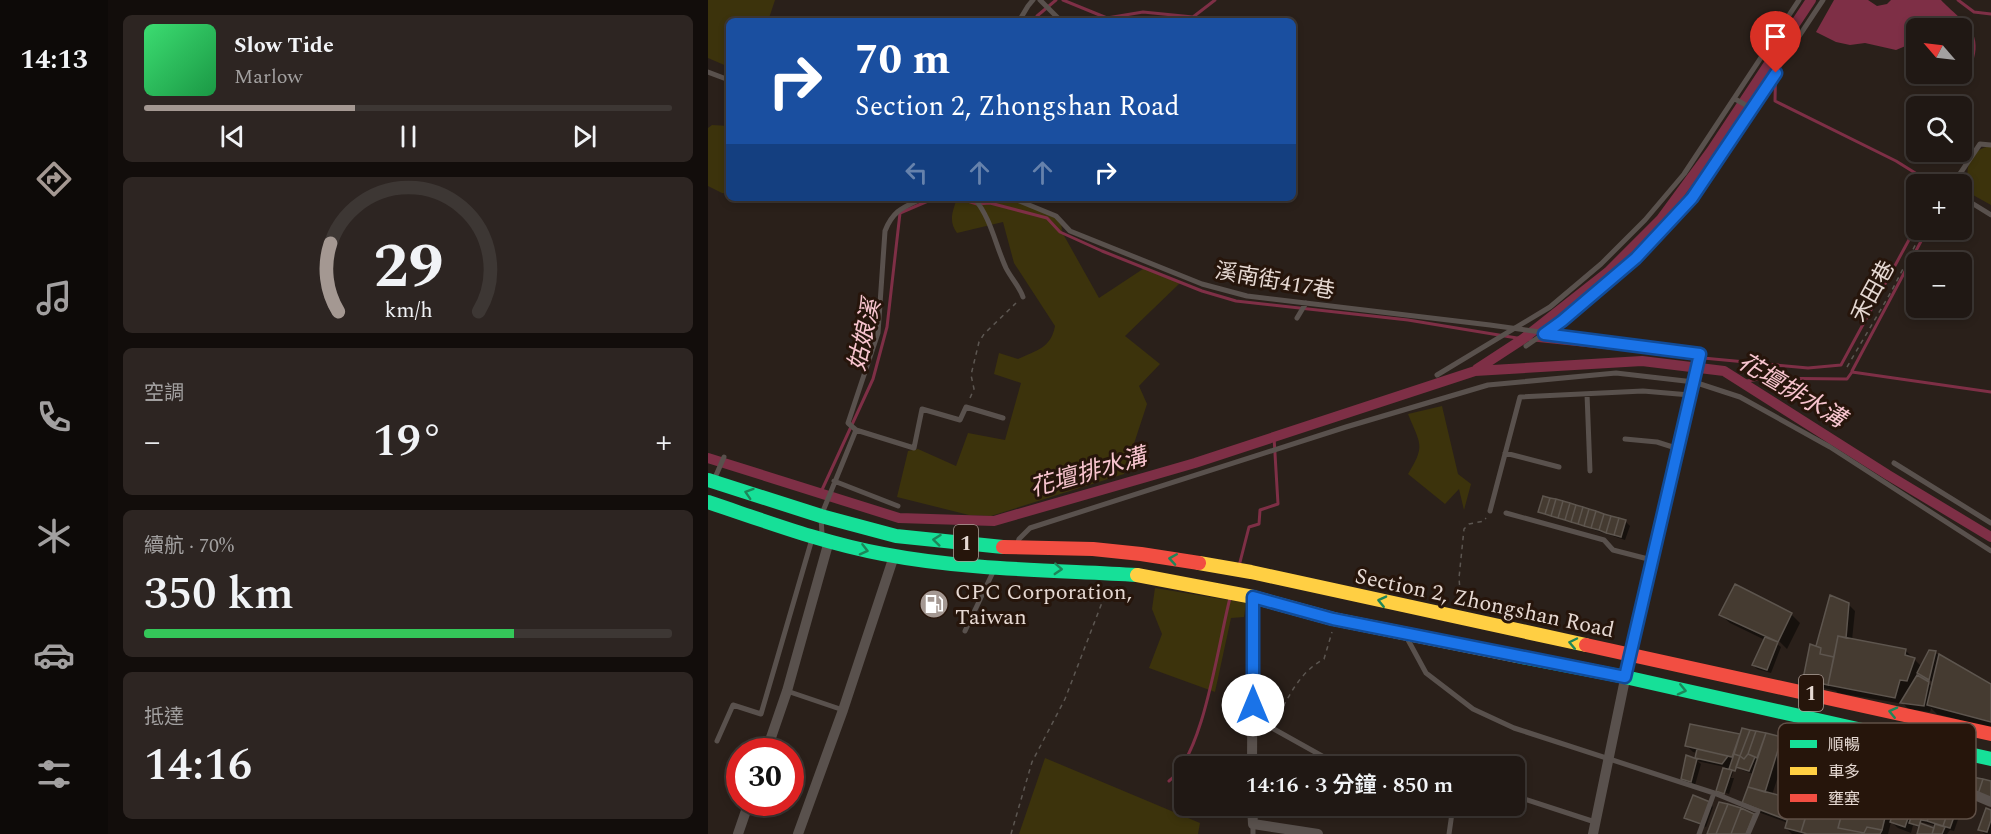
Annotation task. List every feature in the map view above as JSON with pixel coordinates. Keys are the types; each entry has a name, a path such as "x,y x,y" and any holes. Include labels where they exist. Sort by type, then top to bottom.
{"main road":[{"name":"1","path":"711,481 821,516 896,536 1017,548"},
{"name":"1","path":"708,502 821,539 894,556 952,564 1142,575 1249,596"},
{"name":"Section 2, Zhongshan Road","path":"1017,548 1093,549 1141,554 1251,572 1404,633 1627,666 1932,723"},
{"name":"Section 2, Zhongshan Road","path":"1249,596 1461,619 1835,723"},
{"name":"Section 2, Zhongshan Road","path":"1976,731 1991,734"},
{"name":"Section 2, Zhongshan Road","path":"1976,756 1991,759"}],"street":[{"path":"1593,834 1627,666 1700,354"},
{"path":"771,738 787,691 821,539"},
{"path":"798,834 843,710 894,556"},
{"path":"1249,596 1252,756"},
{"path":"1976,796 1991,802"},
{"path":"738,834 744,816"},
{"path":"1253,829 1318,834"}],"lane":[{"path":"1021,18 1033,0"},
{"path":"1040,0 1058,18"},
{"path":"1437,375 1550,307 1601,264 1645,220 1684,174 1799,0"},
{"path":"1527,346 1562,321 1636,258 1692,198 1823,0"},
{"path":"708,72 726,79"},
{"path":"1735,99 1753,109"},
{"path":"1960,174 1980,144 1991,145"},
{"path":"918,201 890,218 885,231 878,333 848,423 856,430 914,448 922,409 960,420 966,407 1003,418"},
{"path":"977,201 983,208 1007,269 1023,297"},
{"name":"溪南街417巷","path":"1019,201 1056,216 1070,231 1202,284 1247,296 1700,354"},
{"path":"1972,203 1991,215"},
{"path":"1297,318 1306,303"},
{"path":"1017,548 1019,539 1030,528 1346,427 1488,385 1616,374 1694,382 1740,397 1830,447 1991,551"},
{"path":"1490,511 1520,397 1643,391 1691,395"},
{"path":"1587,394 1590,471"},
{"path":"717,741 733,705 761,714 821,539 821,516 856,430"},
{"path":"1625,440 1657,442 1678,448"},
{"path":"1505,453 1559,467"},
{"path":"711,481 724,457"},
{"path":"1894,463 1991,523"},
{"path":"834,481 898,506"},
{"path":"1506,513 1605,540 1613,550 1652,560"},
{"path":"965,631 996,566"},
{"path":"1404,633 1426,673 1473,709 1514,728 1714,793 1758,810 1748,834"},
{"path":"787,691 843,710"},
{"path":"1252,727 1272,728 1322,756"},
{"path":"1699,834 1714,793"},
{"path":"1525,799 1595,822"},
{"path":"1449,834 1452,816"}],"path":[{"name":"禾田巷","path":"1847,366 1891,292 1918,240"},
{"path":"966,407 974,389 971,375 979,342 984,334 1023,297"},
{"path":"1461,619 1460,578 1464,529 1469,525 1484,521 1490,511"},
{"path":"1011,834 1032,762 1065,699 1114,572"},
{"path":"1272,728 1299,680 1314,664 1323,659 1332,630 1333,605"}],"shaded area":[{"path":"708,0 775,0 769,18 726,18 726,66 708,58"},
{"path":"1834,0 1868,0 1877,6 1887,4 1891,0 1941,0 1960,18 1906,18 1906,46 1896,50 1865,43 1850,45 1836,42 1816,32"},
{"path":"1972,32 1975,42 1972,63"},
{"path":"712,125 726,126 726,194 708,186 708,128"},
{"path":"1991,146 1991,205 1973,195 1972,174 1968,174 1972,158 1983,148"},
{"path":"956,201 1018,201 1061,220 1062,232 1099,298 1146,267 1181,282 1125,336 1160,364 1139,386 1147,404 1124,474 991,516 969,515 897,497 908,451 918,449 956,466 968,433 1005,440 1021,383 994,374 999,353 1018,359 1037,350 1047,344 1055,326 1014,263 1003,222 957,233 952,220"},
{"path":"1442,406 1458,474 1471,484 1464,510 1459,489 1445,504 1408,474 1417,457 1419,444 1408,414"},
{"path":"1155,588 1246,603 1244,617 1231,618 1215,692 1149,668 1162,634 1152,609"},
{"path":"1045,758 1174,812 1174,816 1183,816 1200,823 1198,834 1019,834"}],"building":[{"path":"1543,496 1550,498 1545,514 1538,512"},
{"path":"1550,498 1556,499 1551,516 1545,514"},
{"path":"1556,499 1563,501 1558,518 1551,516"},
{"path":"1563,501 1570,503 1565,520 1558,518"},
{"path":"1570,503 1576,505 1571,522 1565,520"},
{"path":"1576,505 1583,507 1578,524 1571,522"},
{"path":"1583,507 1589,509 1584,526 1578,524"},
{"path":"1589,509 1596,511 1591,528 1584,526"},
{"path":"1596,511 1604,514 1599,530 1591,528"},
{"path":"1604,514 1611,516 1606,533 1599,530"},
{"path":"1611,516 1619,518 1614,535 1606,533"},
{"path":"1619,518 1626,520 1621,537 1614,535"},
{"path":"1735,584 1792,613 1778,642 1719,615"},
{"path":"1830,595 1849,603 1846,638 1838,636 1834,657 1820,654 1821,648 1816,646"},
{"path":"1838,636 1906,649 1905,655 1915,658 1907,681 1900,680 1895,698 1828,685"},
{"path":"1765,637 1778,642 1767,670 1752,665"},
{"path":"1810,644 1821,648 1820,654 1834,657 1828,685 1803,679"},
{"path":"1929,650 1936,651 1929,680 1917,673"},
{"path":"1939,654 1991,684 1991,722 1927,705"},
{"path":"1917,675 1929,682 1924,706 1900,703"},
{"path":"1690,724 1740,734 1732,757 1685,746"},
{"path":"1742,728 1750,730 1740,756 1734,754"},
{"path":"1750,730 1756,731 1744,759 1740,756"},
{"path":"1756,731 1766,733 1757,758 1748,754"},
{"path":"1766,733 1778,736 1778,750 1765,792 1748,787"},
{"path":"1697,749 1728,756 1722,764 1695,758"},
{"path":"1734,754 1740,756 1735,771 1729,769"},
{"path":"1748,754 1755,757 1749,771 1736,767 1740,756 1744,759"},
{"path":"1686,755 1697,759 1691,782 1681,779"},
{"path":"1723,768 1732,770 1724,794 1716,791"},
{"path":"1976,778 1983,779 1978,794 1976,793"},
{"path":"1983,779 1991,781 1991,799 1978,794"},
{"path":"1748,787 1778,795 1778,817 1742,803"},
{"path":"1693,795 1710,802 1701,824 1684,818"},
{"path":"1719,802 1728,804 1716,834 1707,834"},
{"path":"1728,804 1741,808 1731,834 1716,834"},
{"path":"1741,808 1754,814 1746,834 1731,834"},
{"path":"1986,808 1991,810 1987,832 1978,830"},
{"path":"1788,819 1805,819 1801,832 1785,828"},
{"path":"1805,819 1840,819 1838,828 1864,833 1867,827 1882,830 1880,834 1807,834 1801,832"},
{"path":"1840,819 1885,819 1882,830 1867,827 1864,833 1838,828"},
{"path":"1891,819 1908,819 1905,827 1890,822"},
{"path":"1911,819 1921,819 1919,826 1909,823"},
{"path":"1928,819 1945,819 1943,826 1927,821"},
{"path":"1945,819 1953,819 1950,828 1943,826"},
{"path":"1920,823 1934,828 1932,834 1917,834"},
{"path":"1935,824 1945,827 1942,834 1932,834"}],"waterway":[{"name":"姑娘溪","path":"1036,18 1056,0"},
{"path":"1063,0 1107,18 1143,12 1193,17 1215,0"},
{"name":"花壇排水溝","path":"1477,369 1523,339 1608,272 1661,219 1711,151 1811,0"},
{"path":"1958,0 1974,12 1991,14"},
{"path":"1776,52 1775,101 1896,161 1917,174"},
{"name":"姑娘溪","path":"821,492 873,379 887,327 900,213 928,201"},
{"name":"姑娘溪","path":"968,201 977,204 991,201"},
{"path":"990,203 1047,218 1060,232 1102,251 1202,291 1236,301 1408,320 1523,339 1696,357"},
{"path":"1703,358 1808,368 1841,365 1909,240"},
{"path":"1852,371 1922,240"},
{"name":"花壇排水溝","path":"708,458 899,518 994,521 1195,463 1475,371 1642,361 1724,371 1991,537"},
{"path":"1741,382 1765,378 1847,379 1852,372 1991,392"},
{"path":"1239,566 1249,527 1259,524 1260,510 1278,504 1274,437"},
{"path":"1169,781 1181,767 1201,723 1230,598"}],"traffic: fast":[{"path":"708,480 821,516 896,536 1003,547"},
{"path":"708,502 816,538 883,554 977,566 1137,575"},
{"path":"1517,656 1625,677 1830,723"},
{"path":"1976,756 1991,759"}],"traffic: slow":[{"path":"1199,563 1251,572 1586,645"},
{"path":"1137,575 1253,597 1333,619 1517,656"}],"traffic: jam":[{"path":"1003,547 1093,549 1199,563"},
{"path":"1586,645 1941,723"},
{"path":"1976,731 1991,734"}],"place":[{"name":"CPC Corporation, Taiwan","path":"934,604"}],"route":[{"path":"1253,705 1253,597 1333,619 1625,677 1700,354 1544,334 1636,258 1692,198 1776,73"}]}
